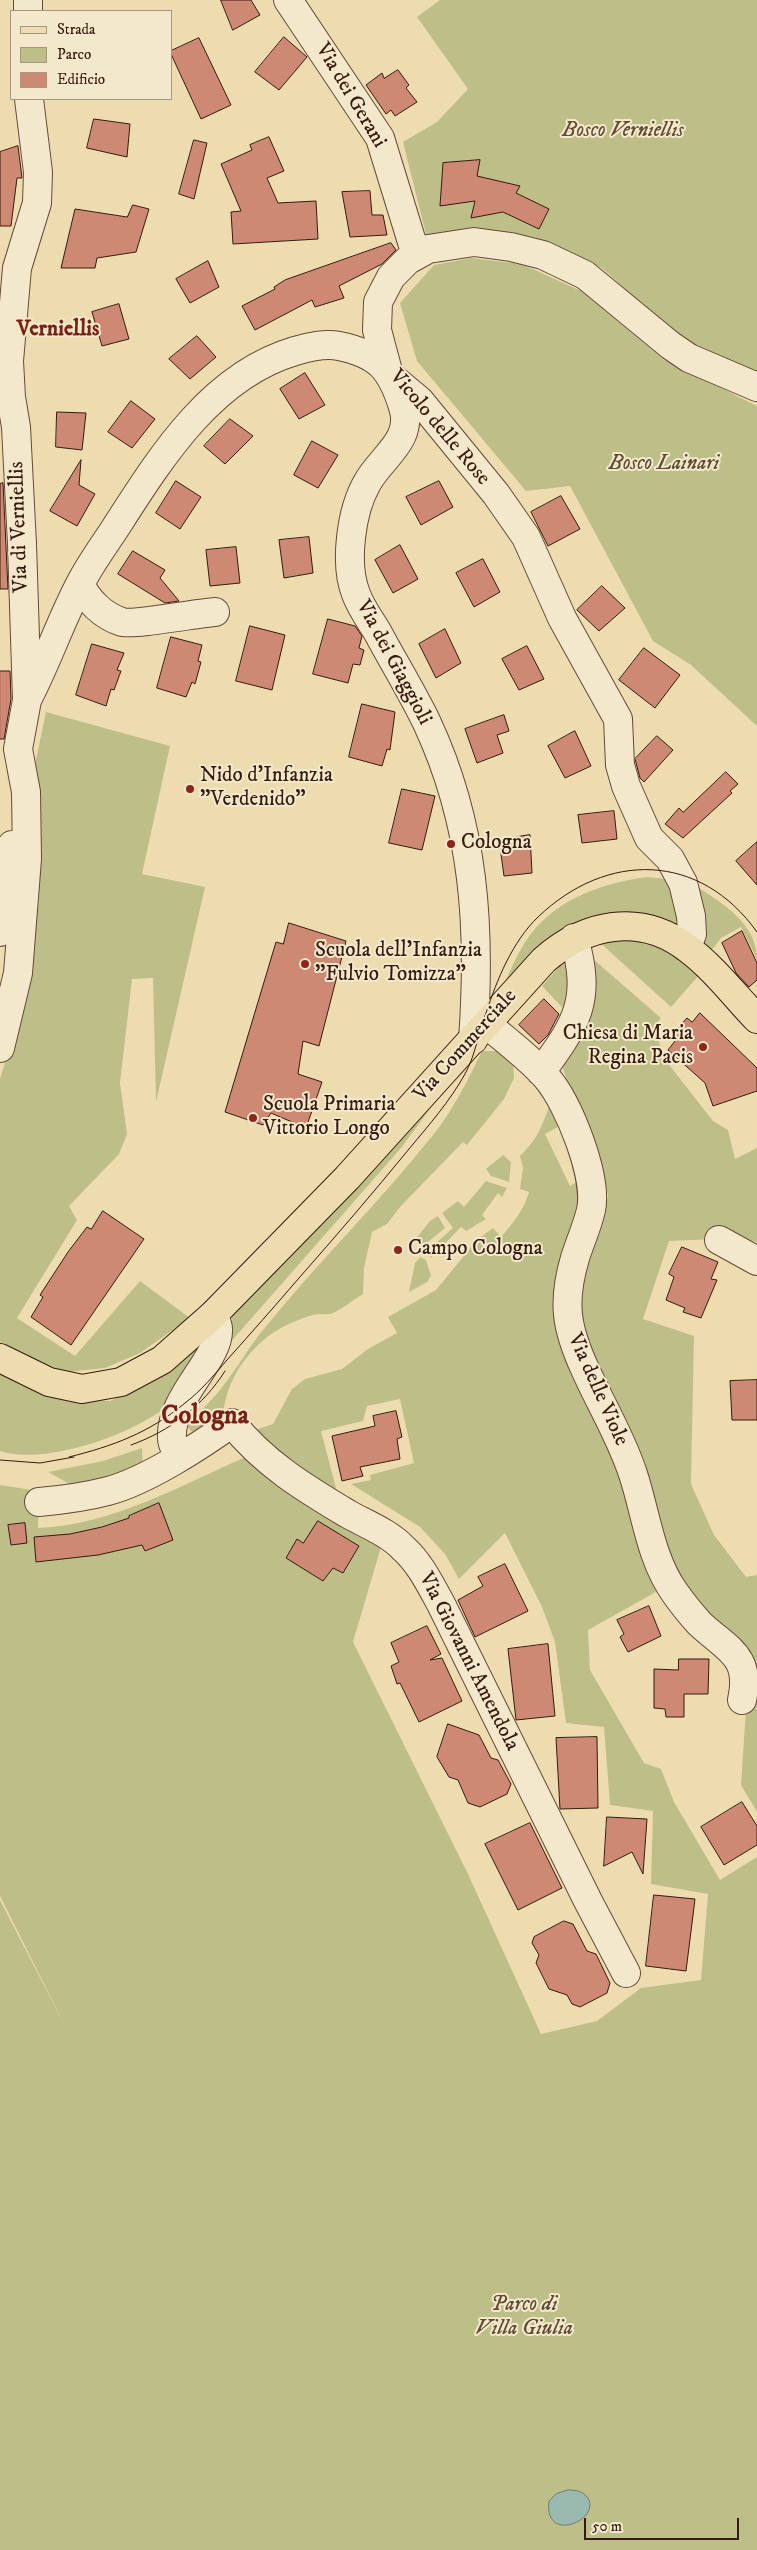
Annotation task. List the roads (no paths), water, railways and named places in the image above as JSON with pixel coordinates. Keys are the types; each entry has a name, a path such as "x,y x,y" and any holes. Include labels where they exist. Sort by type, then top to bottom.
{"main road":[{"name":"Via Commerciale","path":"0,1358 49,1382 82,1389 104,1387 139,1374 162,1360 213,1314 347,1178 544,960 561,945 574,938 598,928 627,927 648,930 666,936 687,947 757,1019"}],"street":[{"name":"Via dei Gerani","path":"288,0 380,138 416,255"},
{"name":"Via di Verniellis","path":"0,932 4,890 12,857 10,796 27,700 16,436 9,361 17,268 36,203 38,172 29,100"},
{"name":"Vicolo delle Rose","path":"687,947 692,934 691,916 683,883 670,859 649,838 626,786 620,765 618,719 562,618 526,537 496,494 420,400 389,375 377,330 378,302 391,277 416,255 428,249 450,244 488,243 534,252 586,275 609,292 670,345 689,358 757,387"},
{"name":"Via dei Giaggioli","path":"27,700 80,584 154,468 199,415 229,385 250,370 284,355 310,347 332,345 360,350 375,358 389,375 404,410 405,431 398,445 372,474 358,502 351,535 355,593 427,724 446,769 458,808 475,906 480,1032"},
{"path":"80,584 86,597 97,607 123,622 215,612"},
{"name":"Via di Verniellis","path":"0,1048 18,973 24,909 26,792 18,749"},
{"path":"541,1072 568,1034 577,1016 582,965 574,938"},
{"name":"Via delle Viole","path":"480,1032 541,1072 560,1099 592,1180 591,1210 575,1257 568,1290 568,1324 572,1340 624,1448 661,1569 674,1593 700,1623 724,1642 740,1663 744,1676 742,1700"},
{"path":"719,1240 757,1261"},
{"path":"179,1457 172,1440 174,1423 188,1388 209,1358 218,1339 219,1327 213,1314"},
{"name":"Via Giovanni Amendola","path":"39,1502 68,1500 110,1491 179,1457 232,1423 248,1444 278,1469 321,1498 402,1546 416,1562 441,1604 588,1901 626,1973"}],"water":[{"path":"568,2490 582,2492 588,2498 590,2506 587,2514 580,2520 562,2525 554,2522 549,2514 549,2501 556,2494"}],"tram line":[{"path":"69,1457 116,1443 158,1423 185,1403 212,1377 354,1214 446,1103 469,1066 483,1021 506,962 529,927 565,895 593,880 623,872 652,870 681,875 708,887 734,906 757,932"},
{"path":"131,1445 172,1425 184,1416 207,1395 225,1371"},
{"path":"0,1460 40,1463 74,1457"}],"place":[{"name":"Nido d'Infanzia \"Verdenido\"","path":"190,789"},
{"name":"Cologna","path":"451,844"},
{"name":"Scuola dell'Infanzia \"Fulvio Tomizza\"","path":"305,964"},
{"name":"Chiesa di Maria Regina Pacis","path":"703,1047"},
{"name":"Scuola Primaria Vittorio Longo","path":"253,1118"},
{"name":"Campo Cologna","path":"398,1250"}],"district":[{"name":"Verniellis","path":"58,330"},
{"name":"Cologna","path":"205,1418"}],"park label":[{"name":"Bosco Verniellis","path":"623,132"},
{"name":"Bosco Lainari","path":"664,465"},
{"name":"Parco di Villa Giulia","path":"524,2318"}]}
